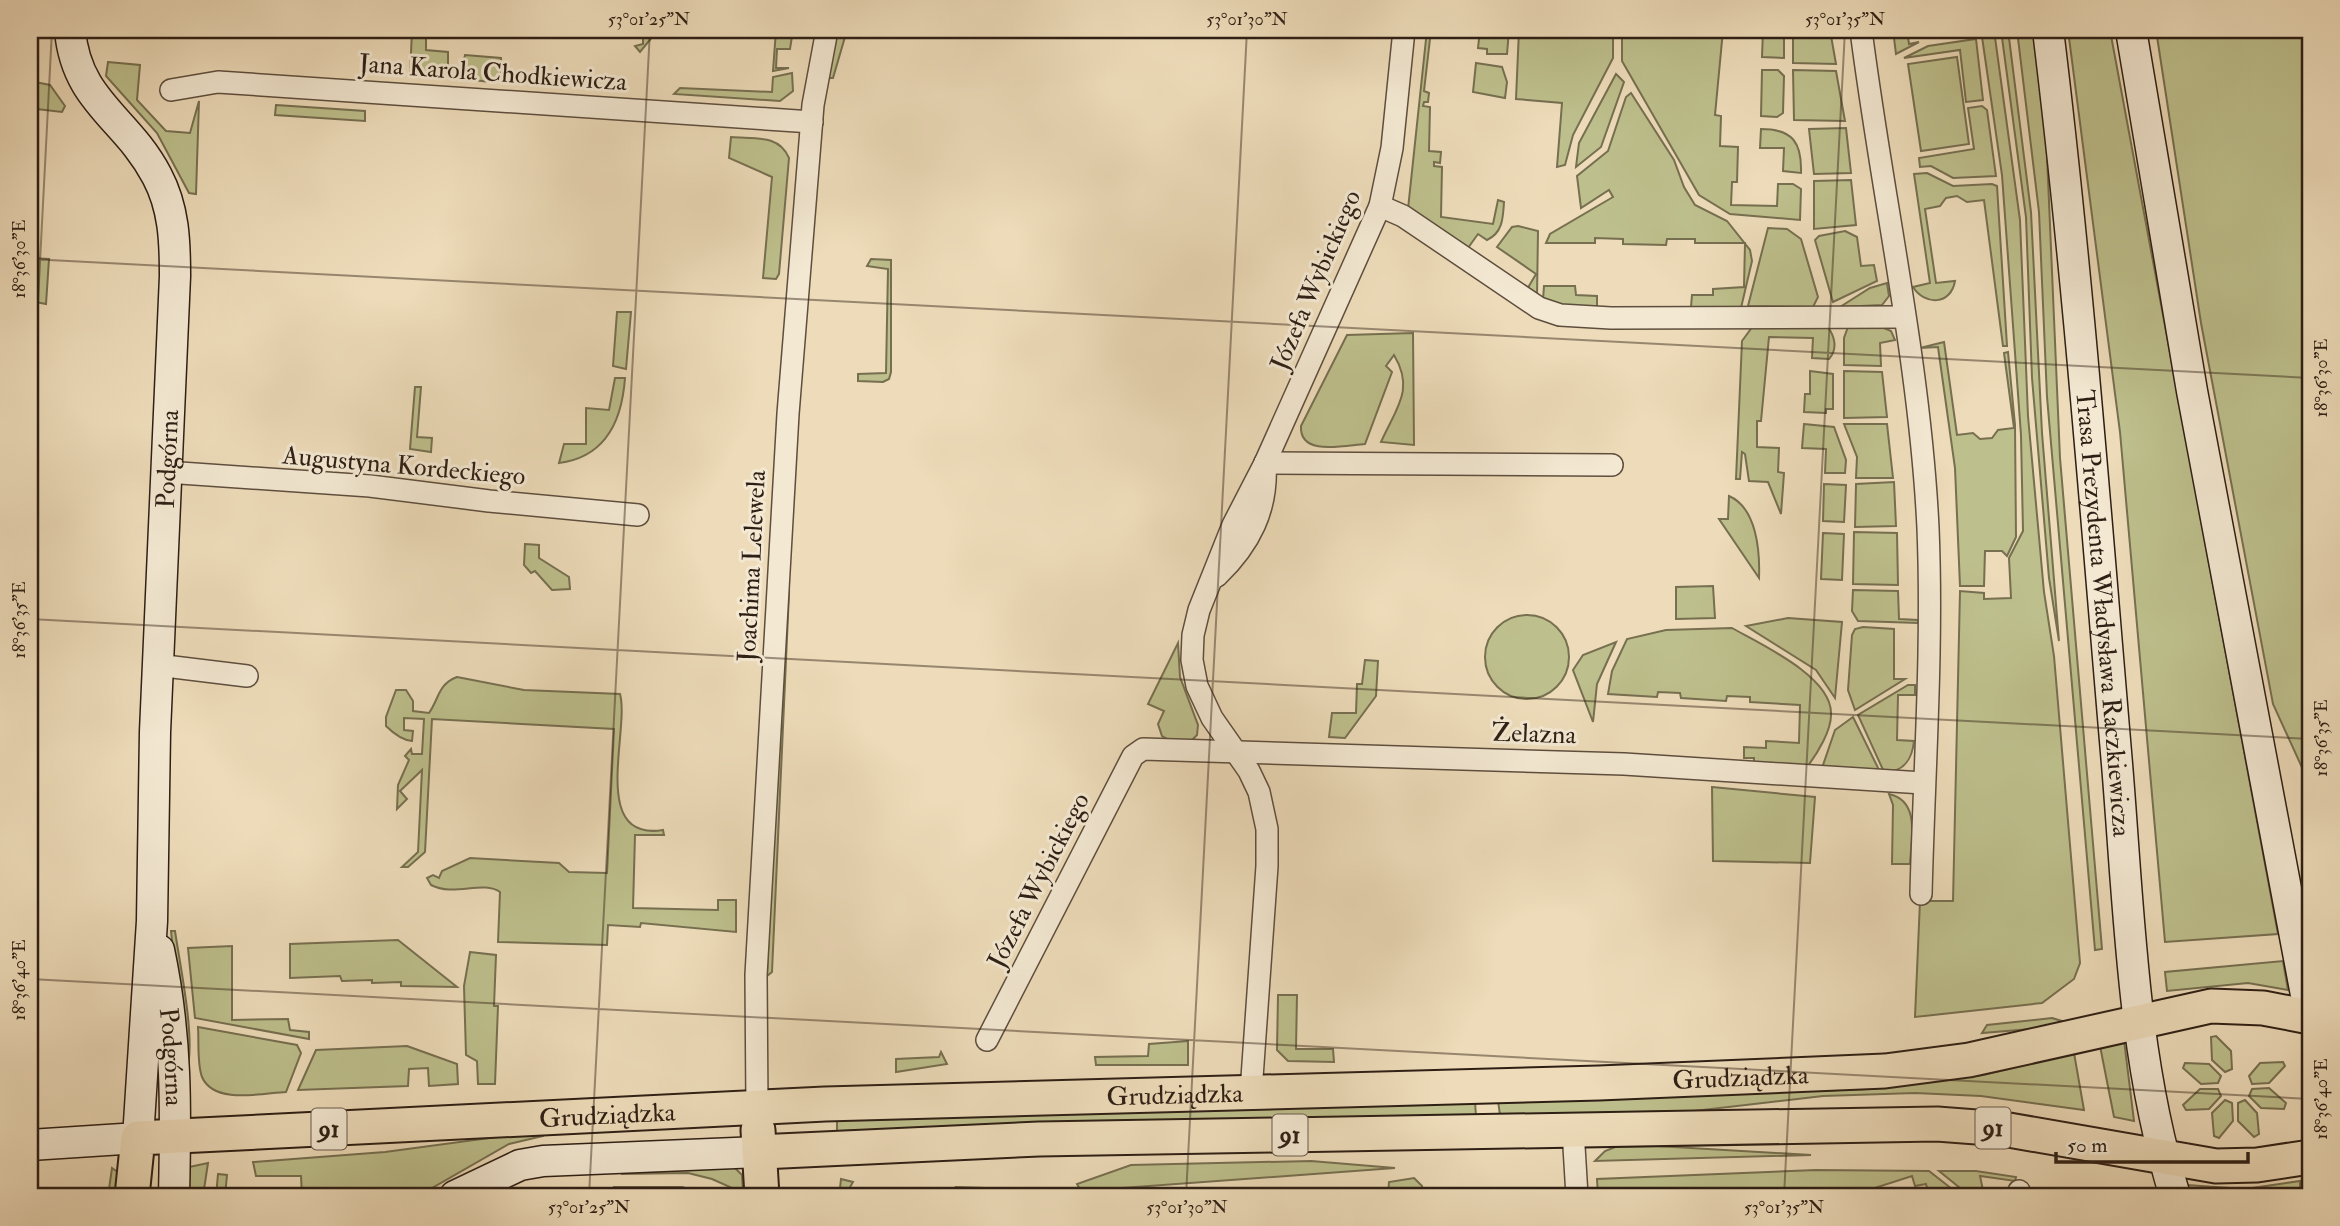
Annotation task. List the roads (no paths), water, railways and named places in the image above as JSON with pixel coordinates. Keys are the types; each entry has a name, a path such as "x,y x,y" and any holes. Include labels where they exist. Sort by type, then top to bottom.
{"main road":[{"name":"Podgórna","path":"70,30 72,49 82,80 93,97 128,133 148,160 163,188 171,214 176,262 157,665 152,921 132,1196"},
{"name":"Trasa Prezydenta Władysława Raczkiewicza","path":"2048,30 2074,272 2141,1021 2149,1094 2162,1157 2175,1196"},
{"path":"2131,30 2192,391 2310,1016"},
{"name":"Podgórna","path":"152,921 171,1006 174,1196"},
{"name":"Grudziądzka","path":"30,1145 757,1107 1885,1071 1969,1060 2084,1037 2211,1006 2235,1005 2310,1016"},
{"path":"757,1107 762,1196"},
{"name":"Grudziądzka","path":"455,1196 497,1175 543,1161 1039,1139 1937,1124 2003,1129 2162,1157 2234,1166 2310,1157"}],"street":[{"name":"Joachima Lelewela","path":"757,1107 756,975 778,578 812,122 827,30"},
{"name":"Józefa Wybickiego","path":"1251,1093 1268,849 1259,792 1236,751 1212,718 1193,674 1192,648 1196,621 1233,525 1265,463 1380,206 1394,132 1404,30"},
{"path":"1861,30 1905,317 1928,529 1929,626 1921,894"},
{"name":"Jana Karola Chodkiewicza","path":"172,90 218,82 812,122"},
{"path":"1380,206 1403,216 1539,309 1560,315 1611,318 1905,317"},
{"path":"1265,463 1612,465"},
{"name":"Augustyna Kordeckiego","path":"166,472 370,486 638,515"},
{"path":"157,665 247,676"},
{"name":"Józefa Wybickiego","path":"987,1040 1133,756 1143,749"},
{"name":"Żelazna","path":"1143,749 1624,764 1923,783"},
{"path":"1573,1130 1577,1196"}]}
